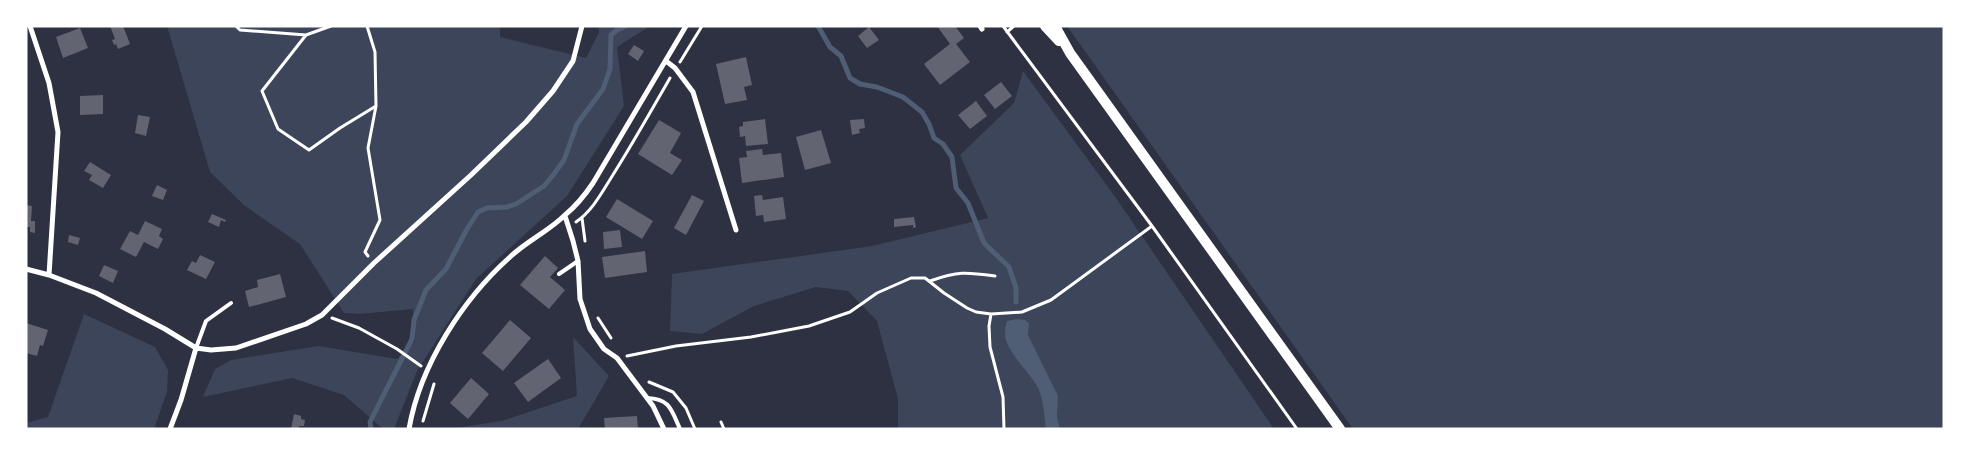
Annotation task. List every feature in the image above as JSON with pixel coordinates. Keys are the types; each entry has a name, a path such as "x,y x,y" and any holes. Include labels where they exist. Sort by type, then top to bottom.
{"main road":[{"path":"1045,26 1070,53"},
{"path":"1055,26 1070,53 1340,429"}],"street":[{"path":"30,26 49,83 58,132 49,275"},
{"path":"26,269 49,275 96,293 165,329 196,348 211,350 236,348 306,324 322,315 374,263 526,122 553,91 572,61 582,26"},
{"path":"409,429 427,370 456,319 477,291 511,256 564,216 593,184 686,26"},
{"path":"666,61 676,68 693,92 736,230"},
{"path":"564,216 578,261 580,299 590,329 604,349 617,358 653,406 664,429"},
{"path":"170,429 181,400 196,348"}],"lane":[{"path":"559,274 578,261"},
{"path":"196,348 206,321 232,303"},
{"path":"647,398 661,399 666,402 680,429"}],"path":[{"path":"236,26 240,30 306,34 331,26"},
{"path":"367,26 375,52 376,106 368,148 380,220 365,252 374,263"},
{"path":"1003,26 1152,226 1297,429"},
{"path":"1007,32 1014,26"},
{"path":"306,34 262,91 278,129 309,150 376,106"},
{"path":"582,218 585,244"},
{"path":"629,362 625,356 676,346 751,337 809,326 850,312 877,293 911,278 925,278 967,308 991,314 1022,312 1051,300 1152,226"},
{"path":"930,281 946,275 965,272 995,276"},
{"path":"594,312 612,341"},
{"path":"991,314 989,326 990,347 1003,397 1004,429"},
{"path":"322,315 359,328 396,349 412,361"},
{"path":"644,380 673,392 686,408 694,429"},
{"path":"721,422 724,429"}],"shaded area":[{"path":"167,26 500,26 500,37 586,58 599,32 598,26 650,26 617,47 624,106 567,196 476,279 417,371 394,429 383,429 344,395 292,378 203,397 215,369 231,360 318,346 397,359 415,341 413,309 359,314 344,313 300,244 245,206 210,172"},
{"path":"1067,26 1944,26 1944,429 1353,429"},
{"path":"1023,71 1116,198 1274,429 898,429 898,399 877,321 848,291 816,287 754,306 702,334 670,331 672,274 872,246 988,218 960,155 1014,103"},
{"path":"84,314 155,347 168,370 167,392 154,429 26,429 26,423 48,417"},
{"path":"1025,320 1029,323 1028,335 1058,396 1057,417 1060,429 1046,429 1042,402 1037,386 1008,346 1005,332 1007,321"},
{"path":"573,337 609,376 578,429 452,429 505,420 577,396"}],"building":[{"path":"110,26 123,26 130,44 118,49 112,40 115,39"},
{"path":"937,26 955,26 964,38 956,44 970,62 940,85 924,64 950,44"},
{"path":"869,27 879,40 867,48 858,36"},
{"path":"80,28 88,48 63,58 56,37"},
{"path":"634,45 644,51 638,61 628,54"},
{"path":"746,57 752,85 744,87 747,100 725,104 716,64"},
{"path":"1001,82 1012,96 995,109 984,95"},
{"path":"103,95 103,114 80,115 80,96"},
{"path":"976,101 987,116 970,129 958,115"},
{"path":"138,115 150,117 146,136 135,133"},
{"path":"765,119 768,144 746,146 745,136 740,137 739,127 743,126 743,122"},
{"path":"864,119 865,128 859,129 860,133 852,135 850,120"},
{"path":"659,120 681,133 670,153 682,160 672,175 638,154"},
{"path":"821,130 831,163 805,170 796,137"},
{"path":"762,149 763,155 781,153 784,177 742,183 739,158 747,157 746,151"},
{"path":"90,162 111,175 103,188 89,180 92,175 84,171"},
{"path":"157,185 167,190 163,200 152,196"},
{"path":"692,195 704,201 686,235 674,228"},
{"path":"762,195 763,200 783,197 786,219 764,222 763,215 756,216 754,196"},
{"path":"617,199 653,221 642,239 606,217"},
{"path":"26,205 32,206 31,221 35,221 35,233 30,232 30,227 26,227"},
{"path":"212,214 226,220 225,222 221,220 219,227 208,222"},
{"path":"914,217 916,227 913,228 913,225 894,227 894,219"},
{"path":"145,221 162,229 159,236 163,239 158,249 144,242 136,257 120,249 130,231 138,235"},
{"path":"620,230 622,247 604,249 603,232"},
{"path":"69,235 80,238 78,245 68,242"},
{"path":"645,251 647,272 605,278 602,257"},
{"path":"200,255 215,262 206,279 187,270 192,261 196,263"},
{"path":"545,256 558,268 550,277 565,290 549,309 520,285"},
{"path":"104,265 118,271 113,283 99,276"},
{"path":"280,274 286,297 249,307 245,291 258,287 257,280"},
{"path":"510,320 531,338 503,371 482,353"},
{"path":"26,323 48,330 43,346 40,345 37,356 26,353"},
{"path":"548,359 561,378 528,402 514,383"},
{"path":"471,378 489,394 468,419 450,403"},
{"path":"294,414 301,416 301,419 305,420 304,426 299,426 299,429 291,429"},
{"path":"637,416 638,429 605,429 604,418"}],"waterway":[{"path":"371,429 370,422 412,339 414,320 426,290 446,269 478,212 487,208 507,207 516,204 544,186 554,174 564,160 577,124 603,89 610,69 611,35 626,26"},
{"path":"818,26 830,47 841,56 850,78 860,84 877,87 903,97 922,112 934,138 943,144 952,157 956,188 968,203 984,243 1009,267 1016,288 1016,302"}]}
